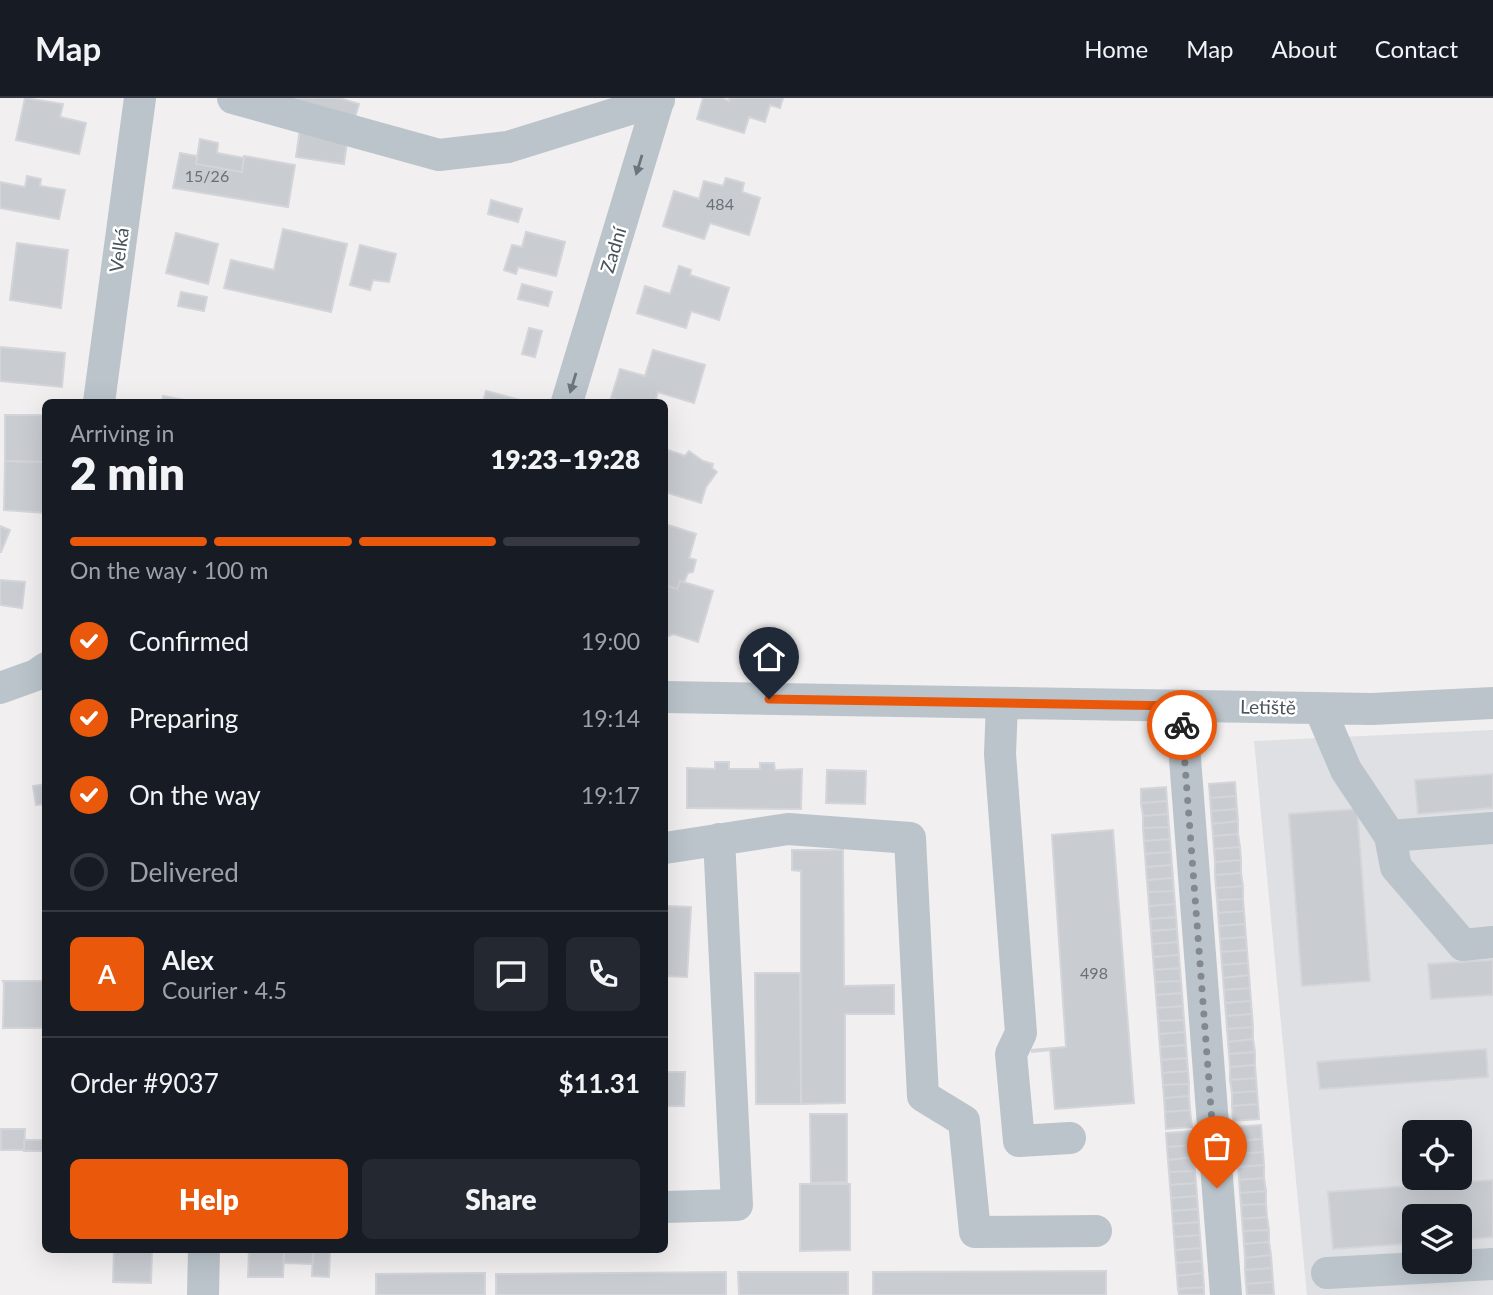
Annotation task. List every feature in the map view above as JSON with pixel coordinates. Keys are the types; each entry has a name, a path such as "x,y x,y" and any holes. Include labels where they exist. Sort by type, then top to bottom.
{"street":[{"name":"Velká","path":"99,399 139,98"},
{"path":"233,98 439,155 508,146 659,99"},
{"name":"Zadní","path":"568,399 659,99"},
{"path":"0,688 42,671"},
{"path":"0,695 42,696"},
{"name":"Letiště","path":"668,697 1320,709 1493,703"},
{"path":"1002,703 1000,754 1021,1033 1011,1054 1019,1141 1070,1138"},
{"path":"1181,706 1226,1295"},
{"path":"1320,709 1346,770 1390,836 1396,867 1463,945 1493,942"},
{"path":"1390,836 1493,828"},
{"path":"668,848 788,829 910,838 923,1096 964,1121 975,1232 1097,1231"},
{"path":"668,1207 737,1205 719,839"},
{"path":"203,1295 204,1253"},
{"path":"1326,1273 1493,1264"}],"shaded area":[{"path":"1493,730 1493,1295 1307,1295 1254,741"}],"building":[{"path":"25,98 63,104 60,117 86,123 79,154 16,140"},
{"path":"277,98 339,98 359,104 354,121"},
{"path":"703,98 729,101 730,98 783,98 780,108 770,105 765,122 749,117 744,133 697,119"},
{"path":"300,129 347,142 344,164 296,157"},
{"path":"200,139 218,143 217,153 244,158 242,172 196,164"},
{"path":"180,153 197,156 196,164 242,172 244,156 295,165 288,207 173,188"},
{"path":"27,176 41,179 40,186 65,190 59,219 0,208 0,182 25,187"},
{"path":"726,178 744,183 742,192 760,198 749,235 710,223 704,239 663,226 674,191 699,199 704,181 723,186"},
{"path":"491,200 522,209 518,222 488,214"},
{"path":"283,229 347,244 331,312 224,288 231,260 274,270"},
{"path":"526,232 565,242 556,276 518,267 516,274 504,270 512,245 522,247"},
{"path":"176,233 218,244 208,284 166,273"},
{"path":"17,243 68,250 61,308 10,300"},
{"path":"360,245 396,254 389,282 373,280 370,290 350,285"},
{"path":"679,266 691,270 690,275 729,288 719,320 691,311 686,328 637,313 645,286 670,294"},
{"path":"522,284 552,292 548,306 518,299"},
{"path":"181,292 207,297 204,311 178,306"},
{"path":"529,328 542,331 535,357 522,354"},
{"path":"0,347 65,353 62,387 0,381"},
{"path":"653,350 705,365 694,403 658,392 656,399 611,398 620,369 645,376"},
{"path":"486,391 516,399 484,399"},
{"path":"5,415 42,415 42,462 5,461"},
{"path":"668,450 685,456 689,451 703,461 713,464 712,468 717,472 706,487 701,503 668,493"},
{"path":"5,461 42,462 42,513 4,510"},
{"path":"668,525 696,534 689,558 696,560 693,572 688,573 684,582 680,581 677,589 668,586"},
{"path":"0,526 10,530 1,552 0,552"},
{"path":"0,580 25,582 22,608 0,605"},
{"path":"680,581 713,591 698,642 674,634 668,636 668,586 677,589"},
{"path":"715,762 729,762 729,769 760,769 760,763 774,763 775,770 802,769 801,809 687,808 687,768 715,769"},
{"path":"827,770 866,771 865,804 826,803"},
{"path":"1493,774 1493,808 1418,814 1415,780"},
{"path":"1235,782 1236,796 1210,798 1209,784"},
{"path":"42,785 42,804 36,805 33,786"},
{"path":"1166,787 1167,801 1141,803 1141,789"},
{"path":"1236,796 1237,809 1211,811 1210,798"},
{"path":"1167,801 1168,814 1143,816 1141,803"},
{"path":"1237,809 1238,821 1212,824 1211,811"},
{"path":"1357,809 1370,981 1302,986 1289,814"},
{"path":"1168,814 1169,827 1143,828 1143,816"},
{"path":"1238,821 1238,834 1213,836 1212,824"},
{"path":"1169,827 1170,839 1144,841 1143,828"},
{"path":"1113,830 1134,1103 1055,1109 1050,1050 1032,1052 1066,1047 1052,835"},
{"path":"1238,834 1240,847 1214,849 1213,836"},
{"path":"1170,839 1171,852 1145,854 1144,841"},
{"path":"1240,847 1241,860 1215,862 1214,849"},
{"path":"792,850 843,850 844,986 894,985 894,1014 845,1014 845,1103 801,1104 801,871 792,870"},
{"path":"1171,852 1172,865 1146,867 1145,854"},
{"path":"1241,860 1241,873 1215,875 1215,862"},
{"path":"1172,865 1173,878 1147,880 1146,867"},
{"path":"1241,873 1243,886 1216,888 1215,875"},
{"path":"1173,878 1174,891 1148,892 1147,880"},
{"path":"1243,886 1243,899 1217,900 1216,888"},
{"path":"1174,891 1175,904 1149,906 1148,892"},
{"path":"1243,899 1244,911 1218,913 1217,900"},
{"path":"1175,904 1176,917 1150,919 1149,906"},
{"path":"668,906 691,907 687,977 668,976"},
{"path":"1244,911 1245,924 1219,926 1218,913"},
{"path":"1176,917 1177,929 1151,931 1150,919"},
{"path":"1245,924 1246,937 1220,939 1219,926"},
{"path":"1177,929 1178,942 1152,944 1151,931"},
{"path":"1246,937 1247,950 1221,952 1220,939"},
{"path":"1178,942 1179,955 1153,957 1152,944"},
{"path":"1247,950 1248,963 1222,965 1221,952"},
{"path":"1179,955 1180,968 1154,970 1153,957"},
{"path":"1493,960 1493,995 1431,999 1428,964"},
{"path":"1248,963 1249,975 1223,978 1222,965"},
{"path":"1180,968 1181,981 1155,982 1154,970"},
{"path":"755,973 800,973 801,1104 756,1104"},
{"path":"1249,975 1250,988 1224,990 1223,978"},
{"path":"3,981 42,981 42,1028 3,1028"},
{"path":"1181,981 1182,993 1156,995 1155,982"},
{"path":"1250,988 1251,1001 1225,1003 1224,990"},
{"path":"1182,993 1183,1006 1157,1008 1156,995"},
{"path":"1251,1001 1252,1014 1226,1016 1225,1003"},
{"path":"1183,1006 1184,1020 1158,1021 1157,1008"},
{"path":"1252,1014 1253,1027 1227,1029 1226,1016"},
{"path":"1184,1020 1185,1032 1159,1034 1158,1021"},
{"path":"1253,1027 1253,1039 1228,1042 1227,1029"},
{"path":"1185,1032 1186,1045 1160,1047 1159,1034"},
{"path":"1253,1039 1255,1052 1229,1054 1228,1042"},
{"path":"1186,1045 1187,1058 1161,1060 1160,1047"},
{"path":"1486,1049 1488,1077 1320,1089 1317,1062"},
{"path":"1255,1052 1255,1065 1230,1067 1229,1054"},
{"path":"1187,1058 1188,1071 1162,1073 1161,1060"},
{"path":"1255,1065 1256,1078 1230,1080 1230,1067"},
{"path":"1188,1071 1189,1084 1163,1085 1162,1073"},
{"path":"668,1072 685,1072 684,1106 668,1106"},
{"path":"1256,1078 1257,1091 1232,1093 1230,1080"},
{"path":"1189,1084 1189,1096 1164,1098 1163,1085"},
{"path":"1257,1091 1258,1104 1232,1106 1232,1093"},
{"path":"1189,1096 1190,1110 1165,1112 1164,1098"},
{"path":"1258,1104 1259,1119 1233,1121 1232,1106"},
{"path":"1190,1110 1192,1127 1166,1129 1165,1112"},
{"path":"810,1114 847,1114 847,1182 811,1183"},
{"path":"1261,1125 1262,1139 1236,1141 1235,1127"},
{"path":"1,1129 25,1129 24,1150 1,1150"},
{"path":"1192,1131 1193,1145 1167,1147 1166,1133"},
{"path":"1262,1139 1263,1152 1237,1154 1236,1141"},
{"path":"24,1140 42,1140 42,1151 24,1151"},
{"path":"1193,1145 1194,1157 1168,1160 1167,1147"},
{"path":"1263,1152 1264,1165 1238,1167 1237,1154"},
{"path":"1194,1157 1195,1171 1169,1172 1168,1160"},
{"path":"1264,1165 1264,1178 1239,1180 1238,1167"},
{"path":"1195,1171 1196,1183 1170,1185 1169,1172"},
{"path":"1264,1178 1266,1191 1240,1193 1239,1180"},
{"path":"1493,1180 1493,1237 1472,1239 1472,1204 1402,1204 1402,1244 1333,1249 1328,1192 1402,1187 1402,1190 1472,1190 1472,1182"},
{"path":"1196,1183 1197,1196 1171,1198 1170,1185"},
{"path":"800,1184 850,1184 850,1250 800,1251"},
{"path":"1266,1191 1266,1204 1241,1205 1240,1193"},
{"path":"1197,1196 1198,1209 1172,1211 1171,1198"},
{"path":"1266,1204 1267,1217 1242,1219 1241,1205"},
{"path":"1198,1209 1199,1222 1173,1224 1172,1211"},
{"path":"1267,1217 1269,1230 1243,1231 1242,1219"},
{"path":"1199,1222 1200,1235 1174,1237 1173,1224"},
{"path":"1269,1230 1269,1242 1244,1244 1243,1231"},
{"path":"1200,1235 1201,1248 1175,1250 1174,1237"},
{"path":"1269,1242 1271,1255 1245,1258 1244,1244"},
{"path":"1201,1248 1202,1261 1176,1263 1175,1250"},
{"path":"114,1253 152,1253 151,1283 113,1282"},
{"path":"249,1253 284,1253 283,1277 248,1277"},
{"path":"284,1253 313,1253 313,1264 284,1263"},
{"path":"313,1253 330,1253 329,1277 312,1276"},
{"path":"1271,1255 1272,1268 1245,1270 1245,1258"},
{"path":"1202,1261 1203,1273 1177,1276 1176,1263"},
{"path":"1272,1268 1273,1282 1246,1284 1245,1270"},
{"path":"1106,1271 1106,1295 873,1295 873,1272"},
{"path":"726,1272 726,1295 496,1295 496,1274"},
{"path":"738,1272 848,1272 848,1295 739,1295"},
{"path":"485,1273 485,1295 376,1295 376,1274"},
{"path":"1203,1273 1204,1287 1178,1289 1177,1276"},
{"path":"1273,1282 1274,1295 1247,1295 1246,1284"},
{"path":"1204,1287 1204,1295 1179,1295 1178,1289"}],"way so far":[{"path":"1182,725 1217,1188"}],"route":[{"path":"769,699 1181,706 1182,725"}]}
